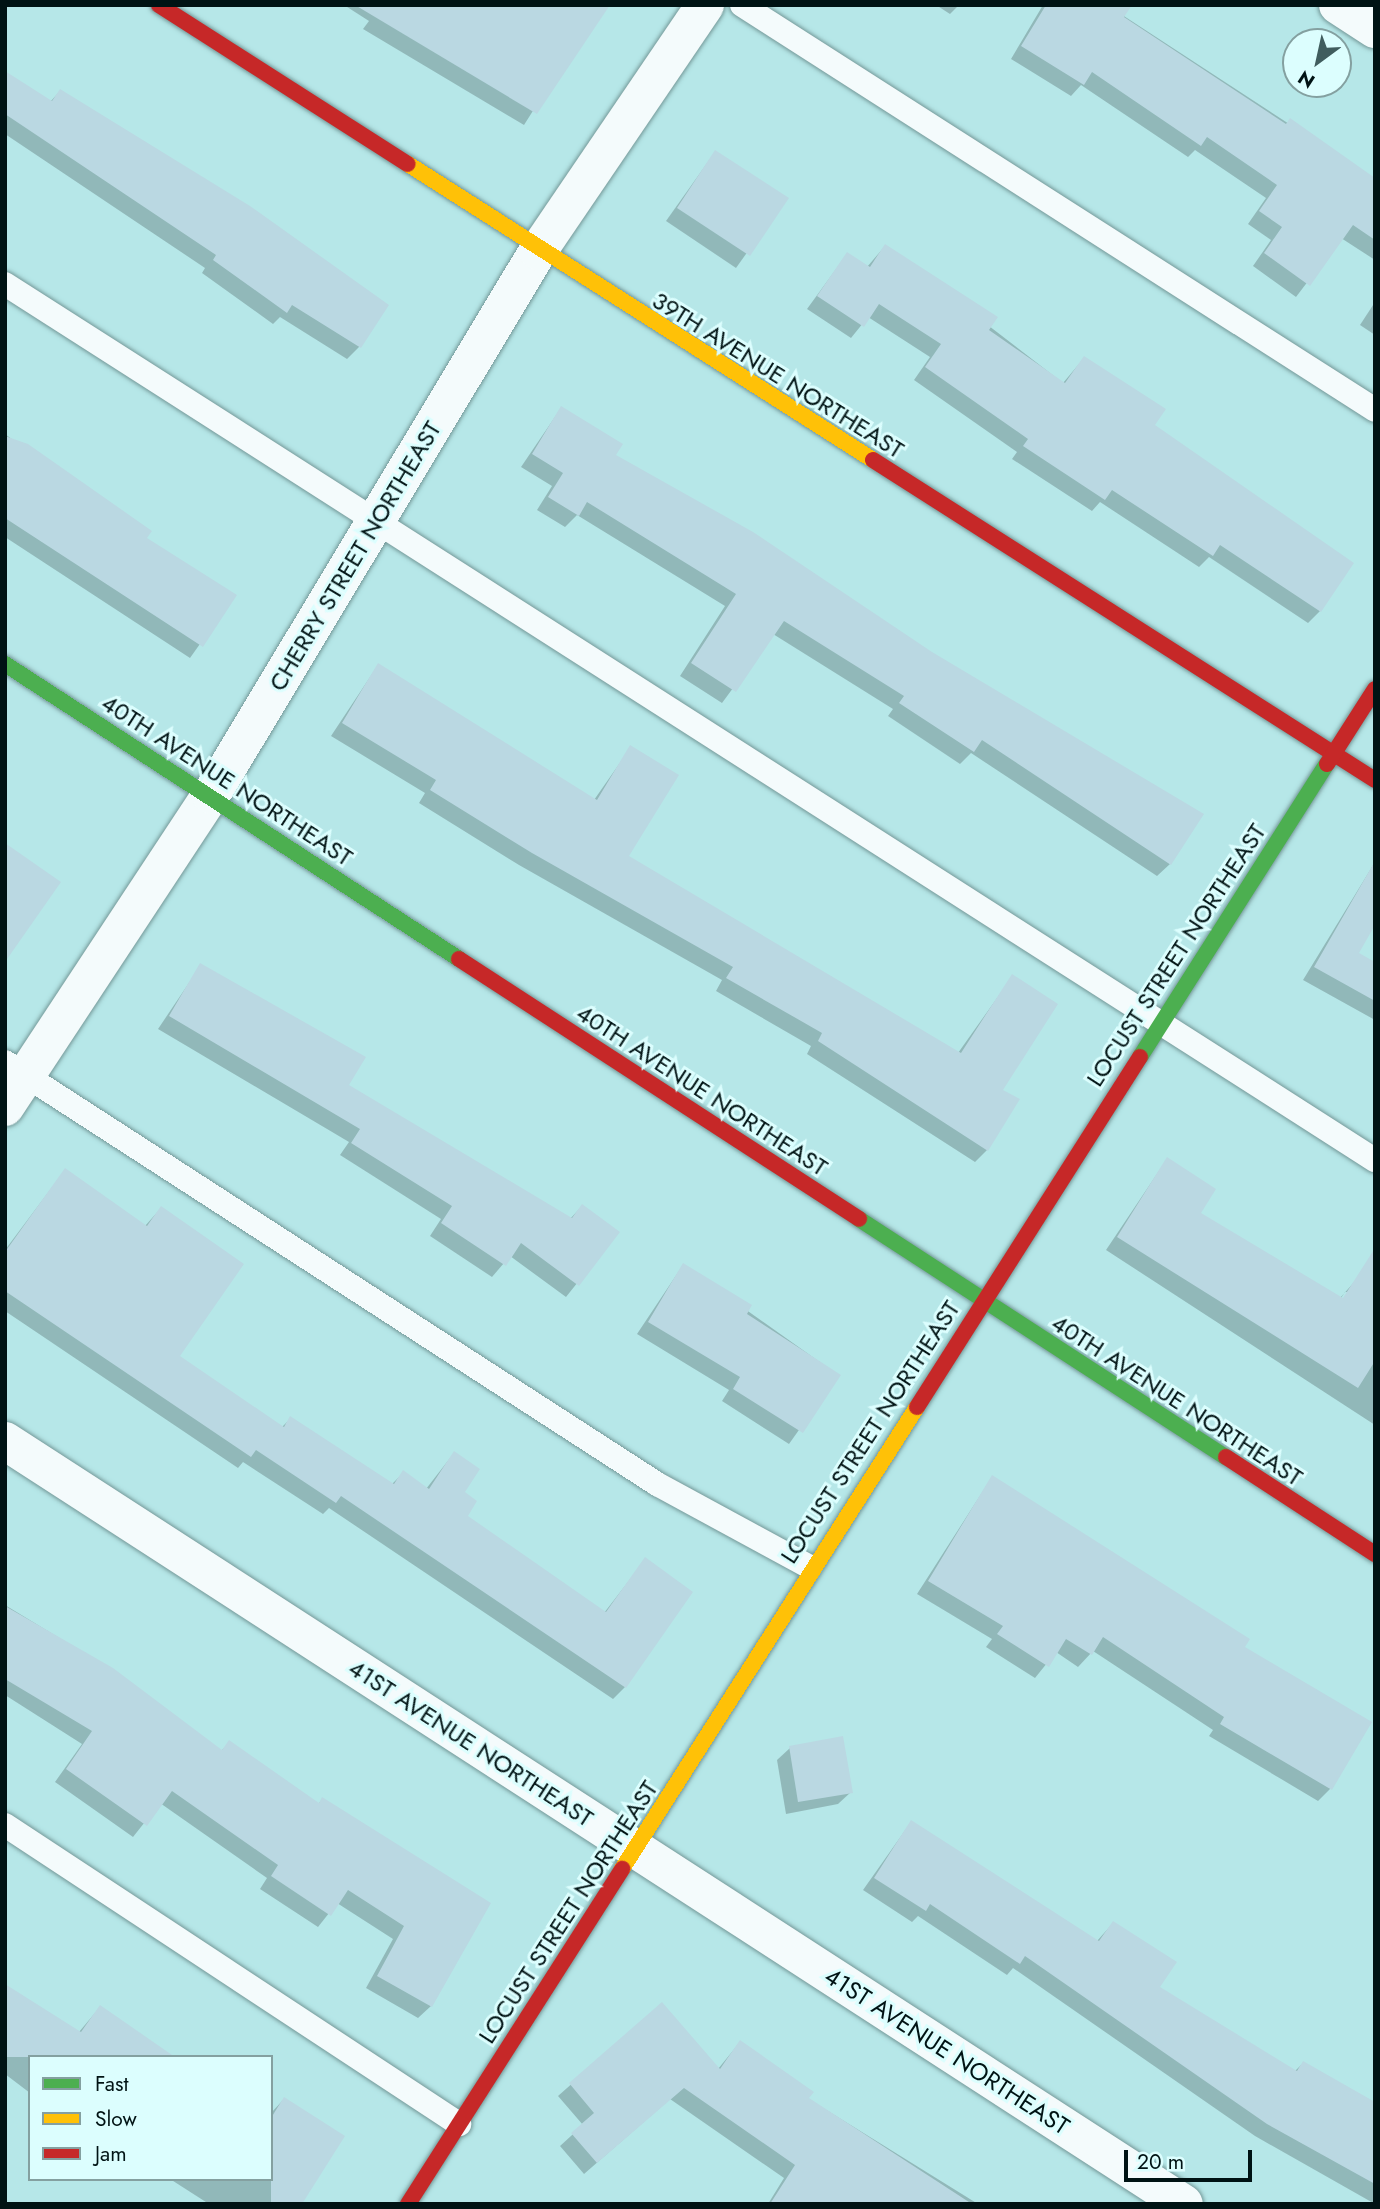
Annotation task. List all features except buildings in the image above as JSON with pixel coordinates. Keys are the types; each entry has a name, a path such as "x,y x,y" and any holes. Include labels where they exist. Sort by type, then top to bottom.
{"street":[{"name":"39TH AVENUE NORTHEAST","path":"159,5 538,251 1375,780"},
{"name":"CHERRY STREET NORTHEAST","path":"5,1107 16,1068 211,795 538,251 705,5"},
{"path":"1338,5 1375,29"},
{"name":"40TH AVENUE NORTHEAST","path":"5,664 211,795 982,1301 1375,1554"},
{"name":"LOCUST STREET NORTHEAST","path":"408,2204 636,1850 810,1567 1375,689"},
{"name":"41ST AVENUE NORTHEAST","path":"5,1440 1184,2204"}],"lane":[{"path":"742,5 1375,411"},
{"path":"5,284 374,524 1161,1021 1375,1160"},
{"path":"16,1068 645,1477 810,1567"},
{"path":"5,1825 459,2124"}],"traffic: fast":[{"path":"5,664 459,959"},
{"path":"1140,1057 1327,764"},
{"path":"859,1219 1226,1457"}],"traffic: slow":[{"path":"408,164 873,460"},
{"path":"622,1869 917,1407"}],"traffic: jam":[{"path":"159,5 408,164"},
{"path":"873,460 1375,780"},
{"path":"1327,764 1375,689"},
{"path":"459,959 859,1219"},
{"path":"917,1407 1140,1057"},
{"path":"1226,1457 1375,1554"},
{"path":"408,2204 622,1869"}]}
